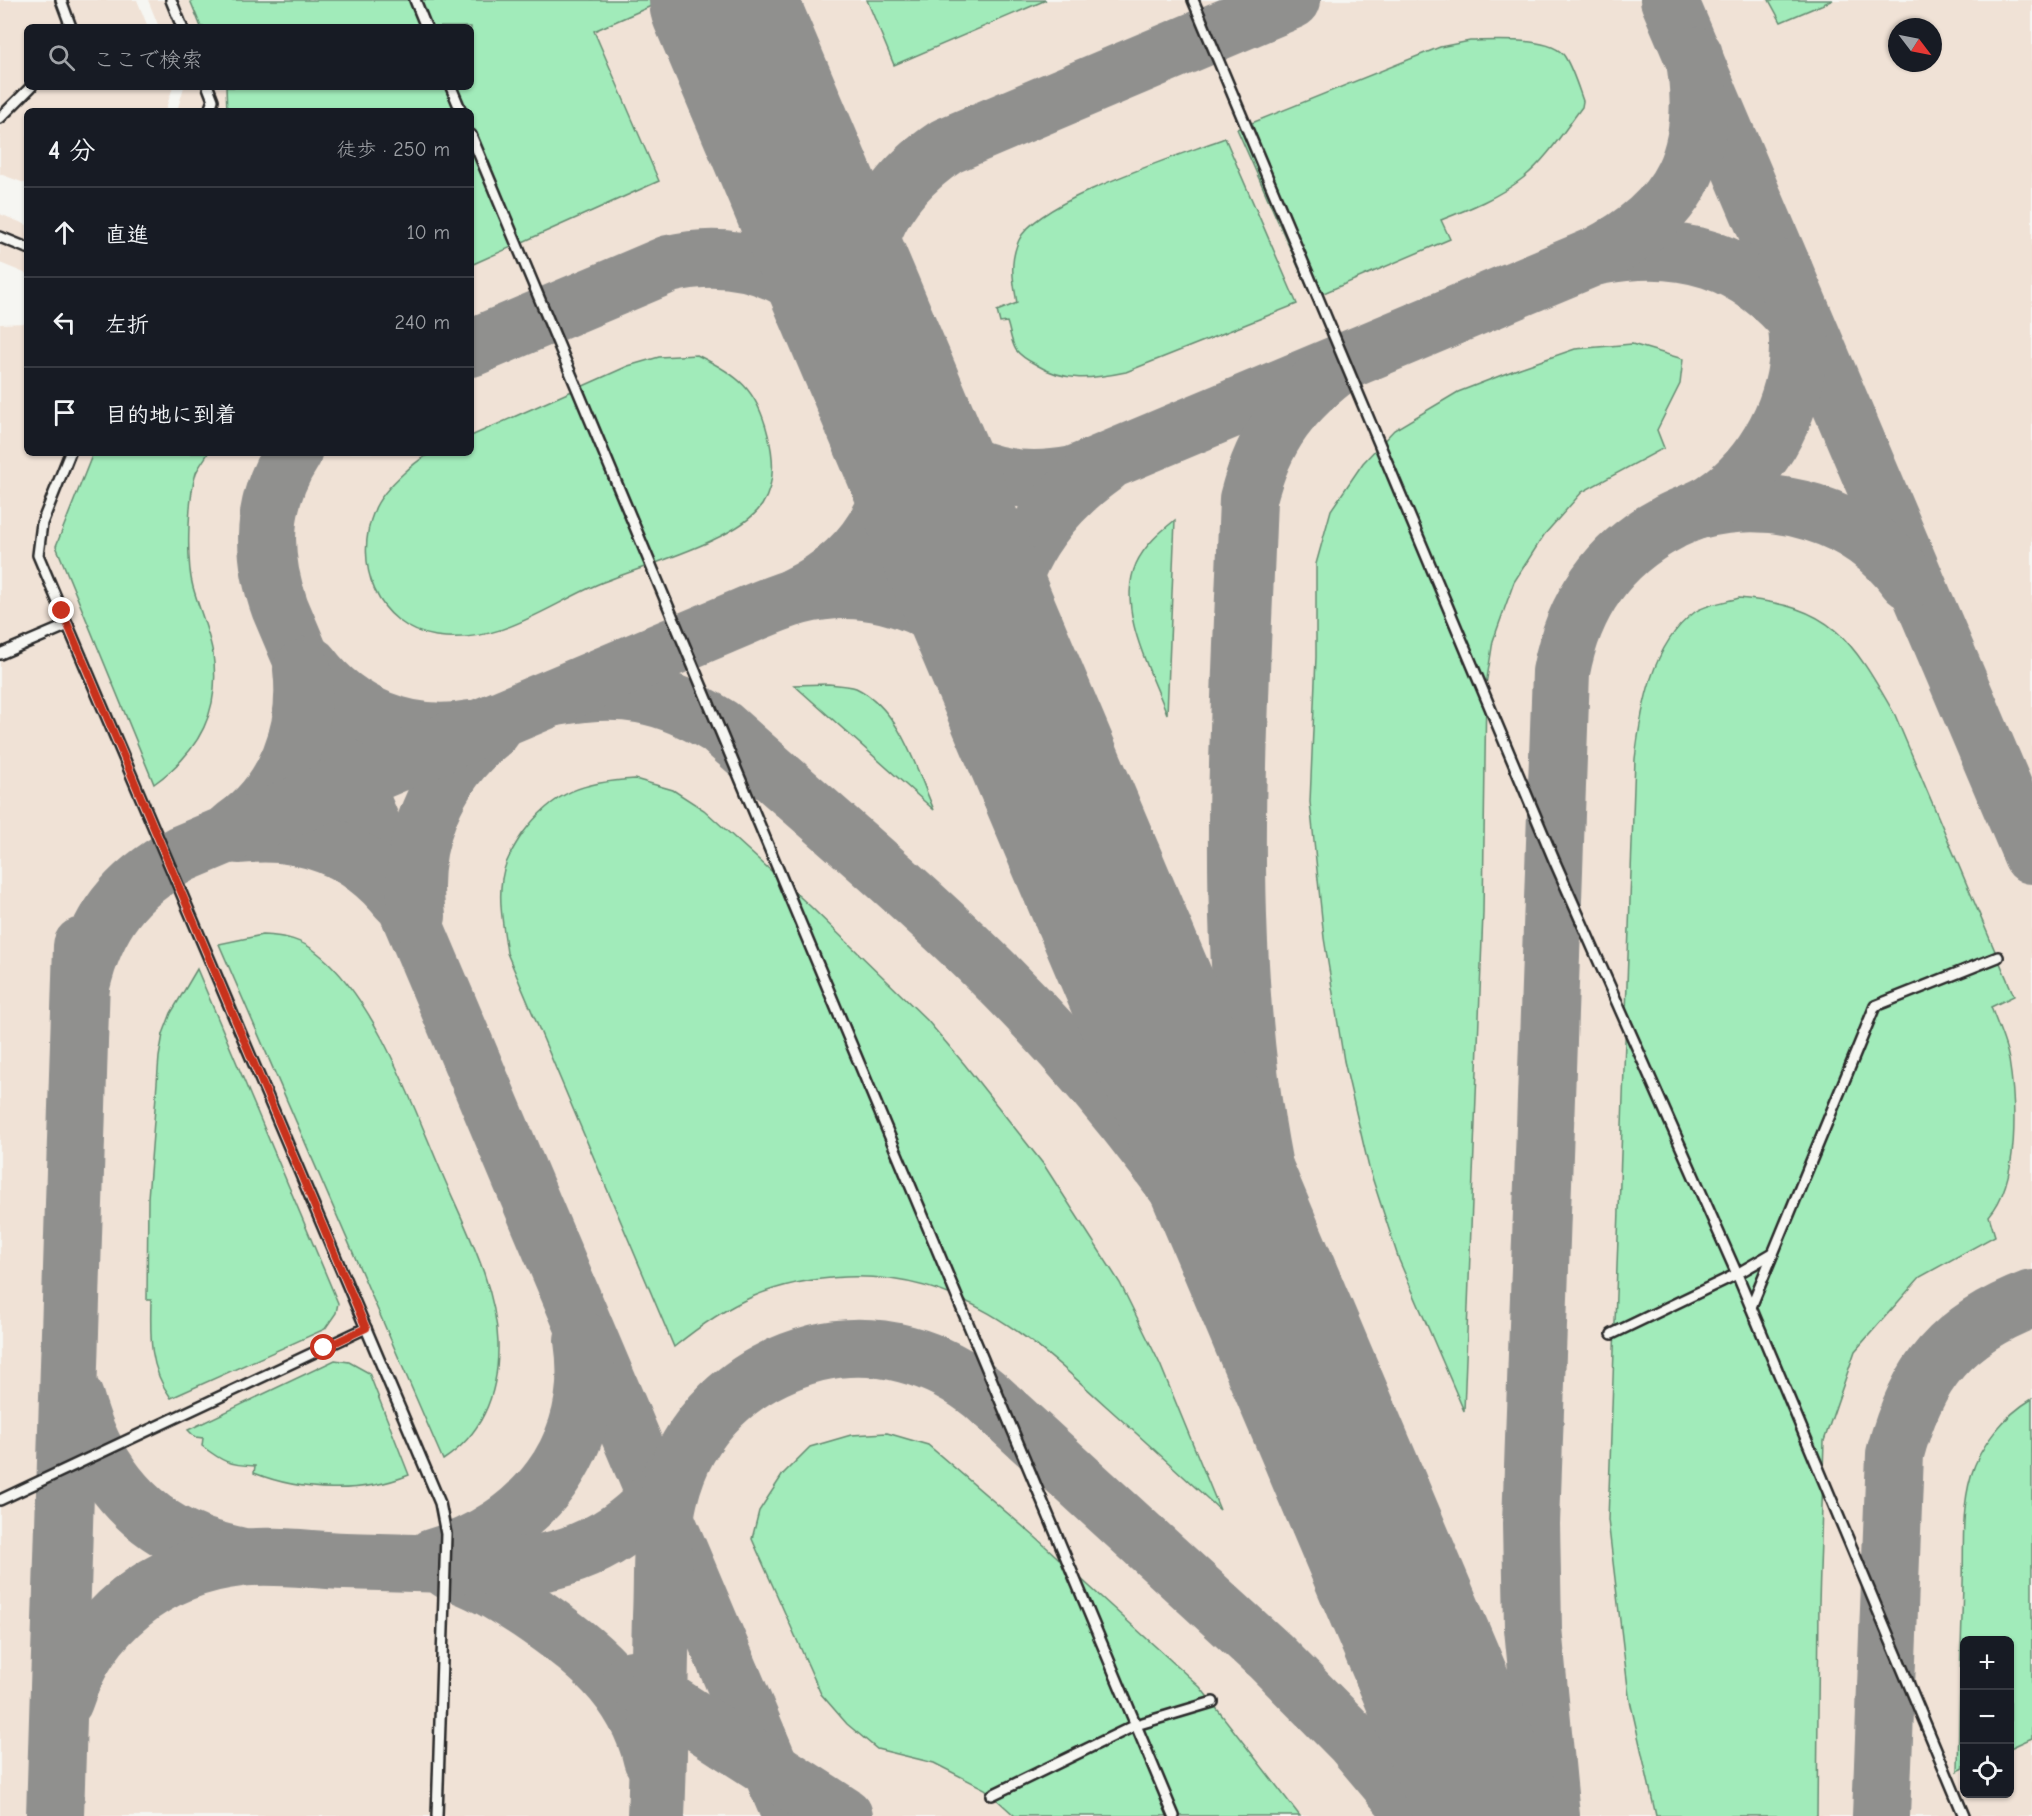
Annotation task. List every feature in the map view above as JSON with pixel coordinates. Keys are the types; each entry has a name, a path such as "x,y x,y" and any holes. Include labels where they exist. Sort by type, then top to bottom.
{"lane":[{"path":"61,0 70,24"},
{"path":"171,0 181,24"},
{"path":"415,0 425,24"},
{"path":"1193,0 1554,860 1737,1274 1964,1816"},
{"path":"0,118 27,90"},
{"path":"209,90 213,100 210,108"},
{"path":"452,90 460,108"},
{"path":"474,142 1174,1816"},
{"path":"0,237 24,247"},
{"path":"69,456 42,523 38,555 440,1503 446,1534 437,1816"},
{"path":"0,654 68,625"},
{"path":"1751,1307 1875,1006 1998,957"},
{"path":"1612,1334 1737,1274 1773,1253"},
{"path":"0,1500 366,1328"},
{"path":"992,1795 1136,1725 1213,1702"}],"shaded area":[{"path":"0,0 137,0 147,24 24,24 24,90 172,90 166,108 24,108 24,183 0,174"},
{"path":"148,0 2032,0 2032,1816 0,1816 0,324 24,323 24,456 474,456 474,108 178,108 183,90 474,90 474,24 158,24"},
{"path":"0,214 24,224 24,273 0,263"}],"green space":[{"path":"190,0 665,0 594,31 659,181 474,264 474,108 227,108 226,90 474,90 474,24 200,24"},
{"path":"867,0 1046,0 894,65"},
{"path":"1769,0 1833,0 1781,22"},
{"path":"1470,41 1521,41 1558,50 1565,57 1573,73 1583,101 1582,107 1547,154 1523,178 1494,197 1441,220 1450,239 1312,298 1237,129 1440,47"},
{"path":"1225,138 1297,304 1126,372 1090,378 1068,377 1046,370 1018,352 1007,322 1000,323 997,311 1017,303 1013,279 1014,256 1019,240 1031,225 1080,195 1112,180"},
{"path":"1632,344 1683,359 1680,384 1657,430 1664,448 1582,492 1544,535 1514,582 1493,641 1486,685 1483,913 1464,1411 1399,1260 1369,1168 1344,1061 1324,938 1310,802 1316,657 1316,564 1331,510 1363,463 1394,430 1458,392 1520,368 1575,349"},
{"path":"697,355 735,377 752,395 768,435 772,453 772,479 767,497 750,518 732,530 686,552 596,585 519,623 480,635 436,636 415,630 398,620 384,606 375,590 366,551 368,531 376,506 396,480 426,456 474,456 474,435 628,366 659,357"},
{"path":"92,456 206,456 196,473 193,484 189,547 193,587 213,654 214,693 204,728 195,743 184,758 154,784 56,546"},
{"path":"1175,520 1167,714 1138,640 1130,601 1131,582 1136,564 1143,551"},
{"path":"1739,598 1771,602 1818,618 1851,646 1895,715 2014,996 1991,1007 2009,1060 2013,1098 2013,1141 2006,1183 1999,1201 1989,1216 1995,1236 1920,1277 1855,1351 1824,1441 1819,1603 1817,1816 1656,1816 1629,1696 1608,1520 1635,759 1645,699 1658,660 1668,642 1680,625 1695,612 1710,605"},
{"path":"828,684 856,688 884,710 905,741 934,810 794,685"},
{"path":"635,779 673,790 704,810 810,906 927,1020 965,1065 1044,1165 1120,1283 1160,1364 1220,1510 1049,1355 989,1313 957,1297 923,1285 886,1278 846,1277 796,1283 754,1296 734,1306 694,1331 674,1347 507,953 501,906 502,879 510,855 523,833 546,807 585,786"},
{"path":"262,935 293,939 307,945 340,975 359,999 376,1026 405,1086 469,1234 485,1277 496,1321 498,1361 496,1378 479,1424 457,1449 443,1460 219,944"},
{"path":"197,969 338,1303 336,1313 325,1329 171,1398 158,1375 152,1351 151,1300 147,1300 148,1198 159,1057 163,1034 171,1013"},
{"path":"335,1360 349,1362 369,1373 409,1475 391,1481 352,1488 292,1484 254,1473 255,1466 239,1465 221,1459 202,1446 203,1438 195,1437 188,1430"},
{"path":"2032,1399 2032,1738 2014,1746 2014,1636 1962,1636 1964,1530 1968,1489 1975,1464 1987,1442 2003,1422"},
{"path":"887,1433 928,1445 1034,1536 1200,1687 1300,1816 1015,1816 985,1789 934,1763 877,1749 847,1724 821,1694 752,1539 759,1511 783,1474 810,1447 851,1435"},
{"path":"1960,1697 1960,1770 1958,1771"}],"taxiway":[{"path":"866,342 862,311 862,283 866,256 874,230 886,207 902,185 922,165 947,146 1292,0"},
{"path":"1669,0 2032,855"},
{"path":"892,397 929,439 970,466 993,474 1018,478 1045,479 1074,475 1596,256 1626,238 1650,219 1670,198 1684,175 1693,149 1698,121 1698,89 1694,55"},
{"path":"1598,256 1657,251 1711,260 1736,270 1759,285 1802,327"},
{"path":"474,347 669,264 699,259 727,259 753,264 778,273 823,302 866,342"},
{"path":"1551,1816 1533,1628 1531,1524 1561,672 1574,626 1584,604 1611,567 1647,536 1673,520 1708,505 1732,488 1763,452 1776,431 1793,386 1798,339 1791,295 1783,268"},
{"path":"1339,1458 1287,1270 1257,1127 1243,1007 1239,935 1237,789 1248,499 1263,456 1283,421 1310,390 1345,361"},
{"path":"794,597 823,581 847,562 866,540 881,515 891,489 897,460 897,429 892,397"},
{"path":"291,456 282,471 275,490 267,529 270,568 280,608 791,1816"},
{"path":"1017,697 1009,654 1007,610 1018,567 1027,547 1054,511 1069,494 1103,466"},
{"path":"1695,511 1725,505 1755,504 1784,506 1813,512 1840,523 1865,538 1888,557 1908,580"},
{"path":"81,986 95,943 115,908 143,879 181,854 789,599 832,591 865,591 896,598 925,609 952,626 977,646 999,670 1017,697"},
{"path":"310,665 342,698 381,720 424,731 470,729"},
{"path":"235,828 268,797 290,758 302,715 302,669"},
{"path":"556,697 601,692 641,694 700,715 720,727 923,907 1033,1014 1117,1110 1194,1211 1263,1318 1294,1373"},
{"path":"417,916 416,863 421,837 430,812 455,767 493,729"},
{"path":"239,835 263,833 285,835 328,845 366,867 399,899"},
{"path":"55,1816 82,946"},
{"path":"1881,1816 1895,1454 1914,1400 1926,1377 1941,1357 1980,1324 2032,1299"},
{"path":"432,1558 468,1545 500,1527 528,1505 551,1479 569,1449 580,1415 585,1379 583,1340"},
{"path":"656,1816 663,1542 666,1512 677,1471 704,1425 742,1388 765,1373 789,1362 816,1353 861,1348 906,1354 927,1361 948,1370 985,1395 1270,1656 1353,1740 1417,1816"},
{"path":"75,1398 92,1444 117,1485 133,1503 171,1532 206,1548 243,1557"},
{"path":"64,1701 76,1672 91,1646 109,1623 155,1586 182,1573 210,1563 254,1557 514,1566 539,1563 586,1549 627,1525 662,1490 676,1469"},
{"path":"450,1571 480,1583 509,1599 549,1625 588,1656 620,1691 634,1712 652,1759"},
{"path":"632,1679 844,1816"}],"runway":[{"path":"722,0 1491,1816"}],"route":[{"path":"62,611 366,1328 324,1348"}]}
